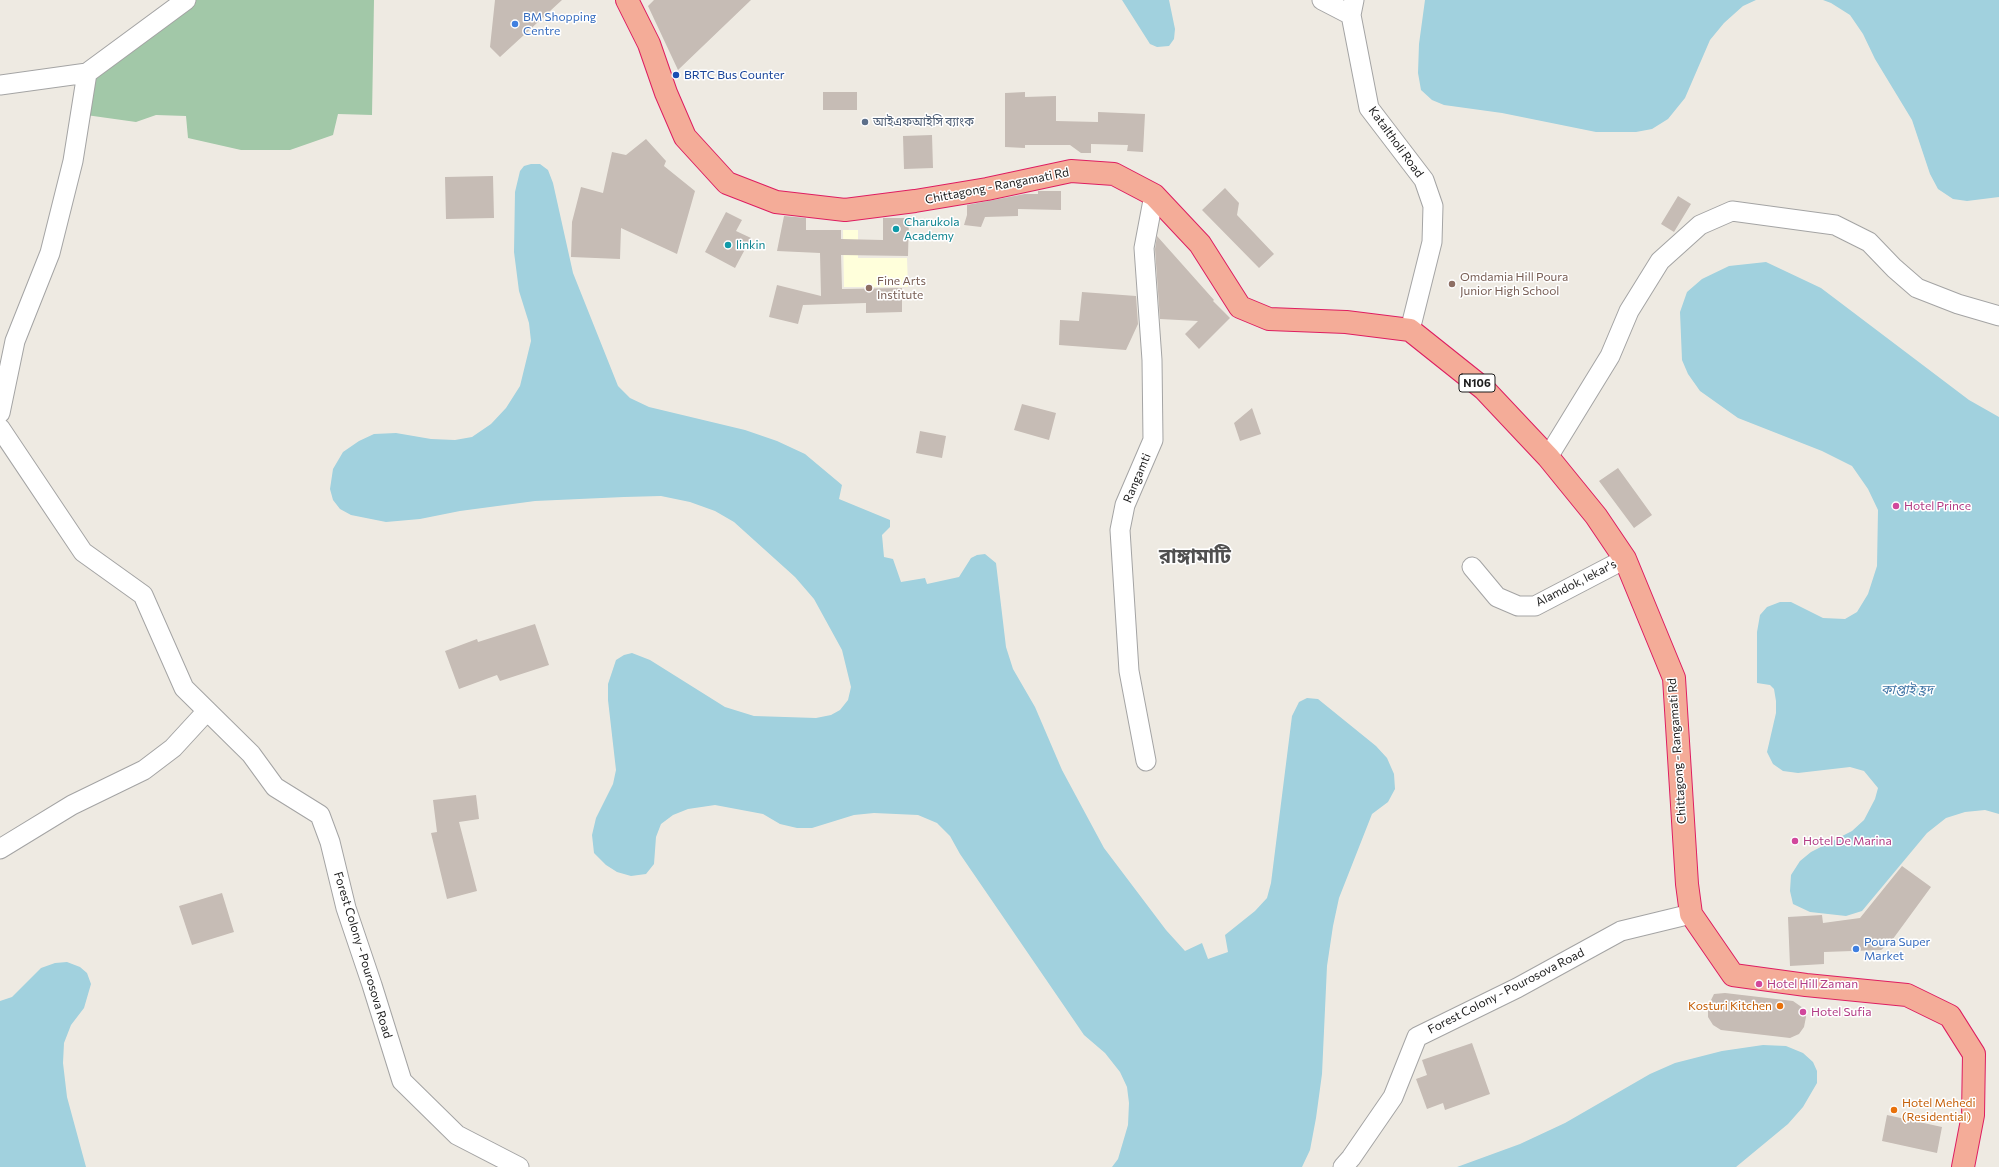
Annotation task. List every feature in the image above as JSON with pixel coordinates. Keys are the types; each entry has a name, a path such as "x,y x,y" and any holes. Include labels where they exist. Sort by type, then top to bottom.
{"highway":[{"name":"Chittagong - Rangamati Rd","path":"627,0 649,44 666,93 685,137 727,183 776,202 845,210 915,201 987,189 1071,171 1114,174 1154,195 1200,244 1240,307 1269,319 1346,322 1410,330 1484,389 1548,457 1596,516 1625,559 1674,678 1687,884 1691,914 1734,975 1806,986 1907,995 1950,1016 1974,1054 1973,1115 1963,1167"}],"street":[{"path":"0,85 87,73 163,19 186,0"},
{"path":"1322,0 1352,8"},
{"name":"Kataltholi Road","path":"1352,8 1369,108 1424,180 1433,206 1432,242 1410,330"},
{"path":"0,413 3,382 15,341 50,253 73,161 87,73"},
{"name":"Rangamti","path":"1146,761 1129,671 1120,530 1125,505 1153,440 1152,360 1144,248 1154,195"},
{"path":"1548,457 1610,356 1630,311 1660,261 1700,225 1732,211 1835,225 1869,242 1894,268 1917,288 1958,304 1999,316"},
{"name":"Forest Colony - Pourosova Road","path":"0,428 83,552 143,594 184,688 251,754 275,787 320,815 330,842 346,908 402,1081 457,1135 519,1167"},
{"name":"Alamdok, lekar's","path":"1472,567 1497,597 1518,606 1535,606 1625,559"},
{"path":"0,850 72,804 144,770 173,748 207,711"},
{"name":"Forest Colony - Pourosova Road","path":"1343,1167 1351,1158 1393,1097 1417,1037 1517,988 1621,931 1691,914"}],"shaded area":[{"path":"196,0 374,0 372,115 338,114 333,135 290,150 241,150 188,138 186,116 156,115 136,122 86,115 95,73"},
{"path":"843,230 858,230 858,258 907,258 908,287 844,287"}],"water":[{"path":"1122,0 1169,0 1175,29 1174,39 1169,46 1157,47 1150,44"},
{"path":"1425,0 1756,0 1743,6 1724,23 1710,40 1685,98 1668,119 1652,129 1636,132 1596,132 1502,113 1444,105 1432,100 1421,90 1418,73 1419,44"},
{"path":"1823,0 1999,0 1999,197 1967,201 1953,199 1938,189 1930,174 1912,120 1875,59 1863,34 1850,15 1831,3"},
{"path":"540,164 548,170 553,183 573,273 618,386 630,398 649,407 745,430 777,441 805,454 842,485 839,499 890,520 890,527 882,535 884,557 893,559 901,582 925,578 927,584 959,577 971,558 977,555 985,554 996,563 1006,647 1013,669 1035,707 1062,770 1104,848 1166,930 1185,951 1202,943 1208,959 1228,952 1225,935 1255,911 1267,898 1271,883 1292,716 1299,702 1307,698 1318,699 1376,746 1387,758 1394,774 1395,789 1388,802 1372,814 1339,898 1333,926 1327,966 1322,1074 1310,1150 1302,1167 1112,1167 1118,1159 1128,1125 1129,1103 1127,1087 1120,1072 1105,1053 1084,1035 960,854 950,836 937,823 918,815 874,813 854,815 812,828 797,828 780,824 763,814 715,805 688,809 673,815 661,824 656,837 654,864 646,874 631,876 617,872 606,865 594,853 592,835 596,818 613,784 616,770 608,700 608,684 616,660 624,655 632,653 650,660 725,707 754,716 816,718 831,715 840,710 848,700 851,687 842,650 814,599 795,577 734,522 715,511 690,502 661,496 624,497 535,501 460,511 420,519 386,522 351,515 340,509 333,500 330,489 333,469 343,452 359,441 374,434 396,433 431,439 455,440 472,437 491,424 506,408 520,386 531,341 529,323 519,291 514,252 515,192 520,171 524,166"},
{"name":"কাপ্তাই হ্রদ","path":"1766,262 1821,288 1969,400 1999,417 1999,814 1985,810 1965,812 1946,818 1927,833 1862,911 1846,916 1810,912 1793,904 1790,891 1791,875 1800,861 1811,852 1852,831 1864,820 1875,799 1878,788 1864,771 1850,767 1798,773 1783,771 1773,764 1767,752 1776,713 1776,701 1774,689 1770,685 1757,683 1757,632 1760,615 1767,607 1780,602 1791,602 1823,618 1845,619 1857,612 1868,594 1877,566 1878,510 1868,489 1852,466 1822,451 1738,418 1700,391 1688,374 1682,360 1680,312 1687,292 1702,279 1729,266"},
{"path":"67,962 80,967 87,973 91,984 84,1008 71,1025 64,1043 63,1063 67,1097 86,1167 0,1167 0,1001 12,997 41,968 55,963"},
{"path":"1763,1045 1786,1046 1803,1053 1813,1062 1817,1071 1817,1083 1803,1107 1788,1124 1736,1167 1457,1167 1520,1144 1565,1123 1650,1074 1675,1063 1722,1051"}],"building":[{"name":"BM Shopping Centre","path":"495,0 562,0 500,57 490,47"},
{"path":"654,0 751,0 678,70 648,6"},
{"path":"823,92 857,92 857,110 823,110"},
{"path":"1025,92 1025,97 1056,96 1056,121 1098,122 1098,112 1145,114 1143,152 1127,151 1128,145 1091,144 1091,153 1081,153 1070,145 1025,145 1025,148 1005,147 1005,93"},
{"path":"932,135 933,168 904,169 903,136"},
{"path":"646,139 666,161 664,166 695,191 677,254 621,228 620,259 571,257 572,222 581,187 603,193 612,152 626,155"},
{"path":"493,176 494,218 446,219 445,177"},
{"path":"1225,188 1239,203 1237,215 1274,254 1259,268 1202,210"},
{"path":"1038,191 1061,191 1061,210 1018,209 1018,216 985,217 981,227 964,225 967,215 967,205 1025,194 1038,194"},
{"path":"1678,196 1691,204 1674,232 1661,224"},
{"name":"linkin","path":"726,212 742,220 736,231 751,238 735,268 705,252"},
{"path":"784,216 806,218 806,230 841,230 841,239 883,240 883,218 909,218 908,256 841,255 842,289 902,288 902,312 866,313 866,303 803,305 798,324 769,317 777,285 821,296 820,253 777,251"},
{"path":"1157,236 1214,300 1213,301 1230,318 1199,349 1185,334 1198,321 1160,319 1155,249"},
{"path":"1082,292 1136,296 1138,324 1126,350 1059,345 1060,320 1079,321"},
{"path":"1022,404 1056,413 1049,440 1014,430"},
{"path":"1252,408 1261,434 1240,441 1234,423"},
{"path":"920,431 946,436 942,458 916,453"},
{"path":"1618,468 1652,515 1634,528 1599,481"},
{"path":"535,624 549,665 500,681 497,675 459,689 445,651 477,639 478,642"},
{"path":"476,795 479,819 459,822 477,891 447,899 431,833 437,832 433,800"},
{"path":"1902,866 1931,887 1890,943 1881,950 1824,952 1824,964 1790,966 1788,917 1822,915 1823,923 1860,918"},
{"path":"222,893 234,932 192,945 179,906"},
{"path":"1725,993 1793,1001 1803,1008 1806,1017 1804,1027 1799,1034 1790,1038 1721,1030 1713,1025 1708,1017 1708,1006 1714,994"},
{"path":"1472,1043 1490,1094 1445,1110 1443,1103 1427,1109 1416,1079 1427,1075 1422,1060"},
{"path":"1887,1115 1942,1127 1937,1153 1882,1141"}],"place":[{"name":"BM Shopping Centre","path":"515,24"},
{"name":"BRTC Bus Counter","path":"676,75"},
{"name":"আইএফআইসি ব্যাংক","path":"865,122"},
{"name":"Charukola Academy","path":"896,229"},
{"name":"linkin","path":"728,245"},
{"name":"Omdamia Hill Poura Junior High School","path":"1452,284"},
{"name":"Fine Arts Institute","path":"869,288"},
{"name":"Hotel Prince","path":"1896,506"},
{"name":"Hotel De Marina","path":"1795,841"},
{"name":"Poura Super Market","path":"1856,949"},
{"name":"Hotel Hill Zaman","path":"1759,984"},
{"name":"Kosturi Kitchen","path":"1780,1006"},
{"name":"Hotel Sufia","path":"1803,1012"},
{"name":"Hotel Mehedi (Residential)","path":"1894,1110"}],"district":[{"name":"রাঙ্গামাটি","path":"1195,556"}]}
